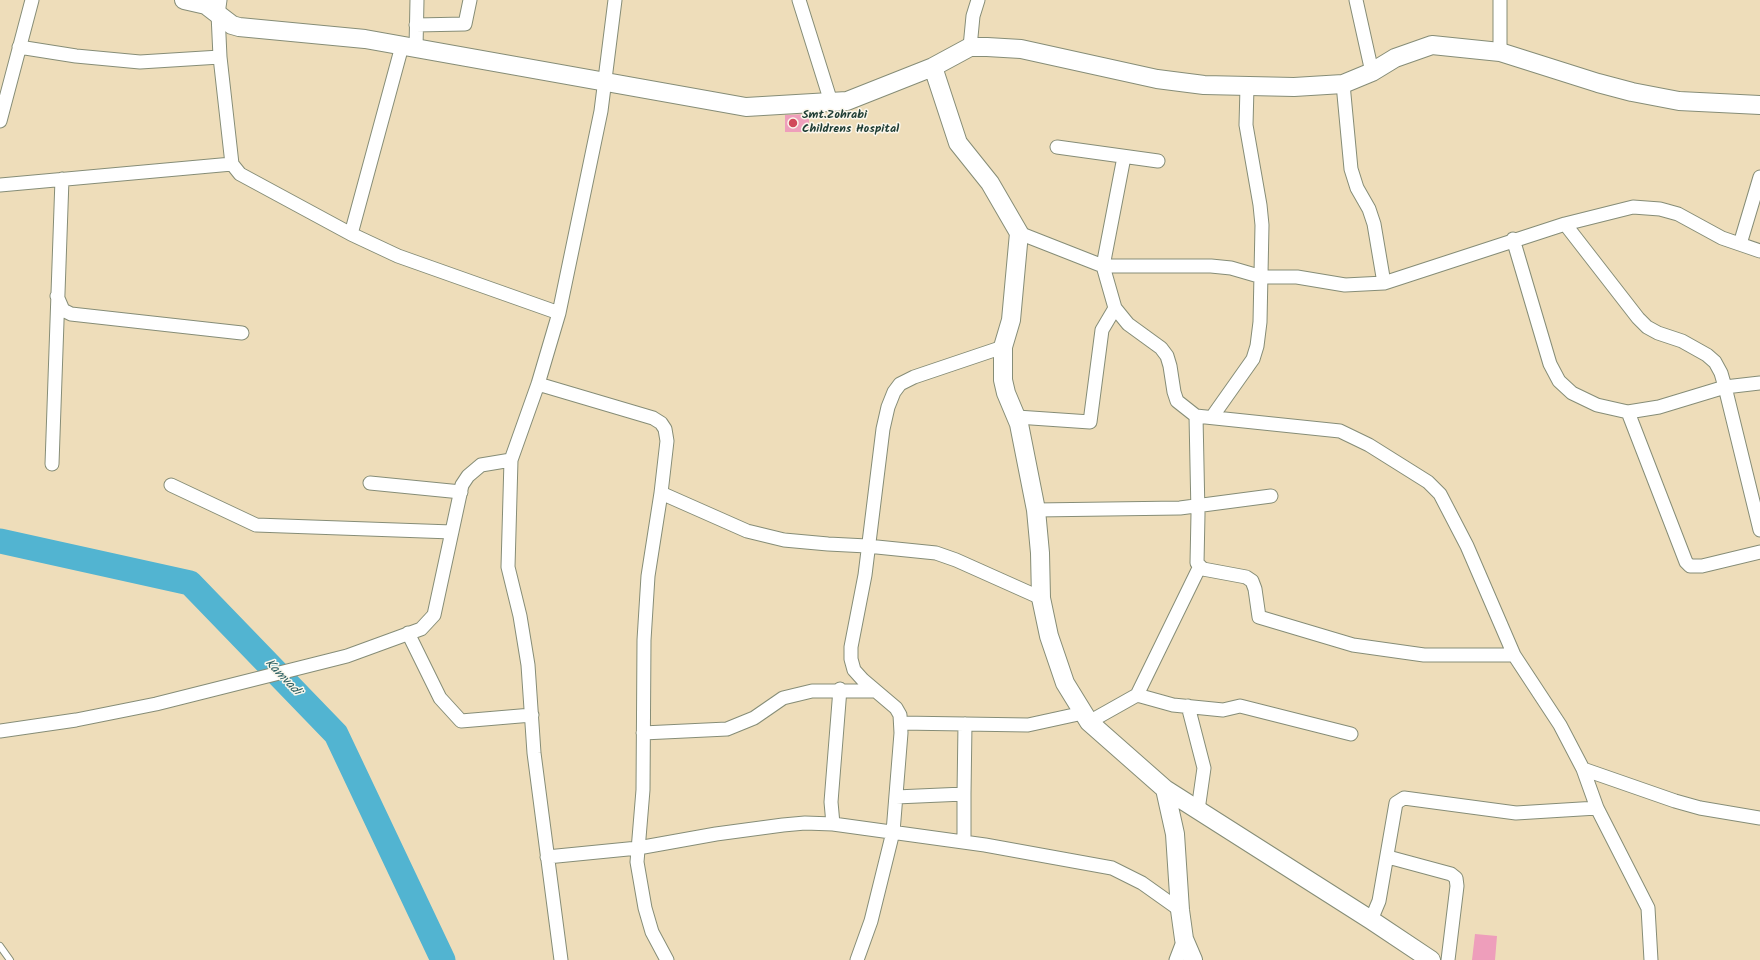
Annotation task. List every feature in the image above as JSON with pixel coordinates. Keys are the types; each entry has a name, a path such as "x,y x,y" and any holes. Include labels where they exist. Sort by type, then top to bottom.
{"street":[{"path":"0,121 32,0"},
{"path":"184,0 219,7 232,25 239,27 365,39 746,107 847,101 933,67 970,47 1021,50 1157,78 1204,85 1247,88 1343,84 1372,72 1395,58 1432,45 1500,52 1598,83 1632,92 1679,101 1760,105"},
{"path":"351,234 416,25 417,0"},
{"path":"416,25 465,24 470,0"},
{"path":"561,960 534,753 526,651 520,616 508,567 511,460 538,384 559,313 601,111 615,0"},
{"path":"799,0 831,102"},
{"path":"970,47 973,16 978,0"},
{"path":"1356,0 1372,72"},
{"path":"1500,0 1500,52"},
{"path":"219,7 220,57 232,164 240,174 351,234 398,256 559,313"},
{"path":"19,46 76,56 140,62 220,57"},
{"path":"933,67 958,143 990,183 1019,233 1011,320 1003,347 1003,380 1006,393 1017,417 1036,510 1040,553 1041,598 1049,636 1065,682 1086,717 1165,789 1371,920 1431,960"},
{"path":"1343,84 1351,169 1357,188 1369,209 1374,224 1384,283"},
{"path":"1212,417 1253,359 1258,340 1262,277 1262,225 1246,125 1247,88"},
{"path":"1057,147 1158,161"},
{"path":"1124,157 1103,266 1115,308 1128,324 1161,348 1167,356 1177,401 1196,416 1340,431 1369,445 1428,482 1440,494 1467,546 1514,655 1560,724 1583,769 1597,808 1648,908 1651,960"},
{"path":"0,185 232,164"},
{"path":"1740,244 1760,177"},
{"path":"52,464 62,179"},
{"path":"1019,233 1103,266 1211,266 1231,268 1262,277 1297,277 1345,285 1384,283 1513,239 1633,207 1660,209 1678,214 1722,238 1760,251"},
{"path":"1565,224 1638,318 1647,327 1658,333 1682,341 1715,362 1721,373 1725,387 1760,530"},
{"path":"1513,239 1550,364 1559,381 1572,393 1597,405 1628,412 1659,407 1725,387 1760,383"},
{"path":"57,295 63,310 71,314 242,333"},
{"path":"1017,417 1090,422 1102,330 1115,308"},
{"path":"857,960 871,921 893,832 901,723 900,715 896,708 854,670 851,659 851,647 864,575 883,428 888,407 894,392 900,384 914,377 1003,347"},
{"path":"538,384 654,418 661,423 665,429 667,441 661,493 648,576 644,640 643,790 637,862 645,908 652,932 667,960"},
{"path":"1628,412 1686,562 1690,566 1702,566 1760,552"},
{"path":"1196,416 1198,504 1197,563 1203,570 1246,577 1252,581 1255,589 1259,617 1353,645 1424,655 1514,655"},
{"path":"0,731 76,720 156,704 347,656 421,629 434,615 462,485 468,476 481,465 511,460"},
{"path":"370,483 461,492"},
{"path":"171,485 256,525 452,532"},
{"path":"661,493 747,531 784,540 867,546 942,555 1041,598"},
{"path":"1036,510 1180,508 1198,504 1271,496"},
{"path":"1137,695 1200,566"},
{"path":"408,633 440,698 461,721 532,715"},
{"path":"833,824 831,802 840,690"},
{"path":"643,733 727,729 754,718 783,698 812,691 876,690"},
{"path":"901,723 1028,725 1086,717 1137,695 1173,705 1223,710 1240,706 1351,734"},
{"path":"1188,706 1204,768 1198,810"},
{"path":"964,842 965,724"},
{"path":"1583,769 1675,801 1700,808 1760,818"},
{"path":"1165,789 1175,834 1180,910 1184,939 1193,960"},
{"path":"896,797 964,794"},
{"path":"1371,920 1379,901 1388,857 1396,803 1404,798 1516,813 1597,808"},
{"path":"547,857 638,848 716,834 783,825 805,823 833,824 964,842 1112,868 1142,882 1180,910"},
{"path":"1388,857 1444,872 1456,878 1458,886 1448,960"},
{"path":"1176,960 1184,939"}],"lane":[{"path":"0,946 10,960"}],"building":[{"path":"809,114 809,132 785,132 785,115"},
{"path":"1475,934 1497,936 1495,960 1472,960"}],"waterway":[{"name":"Kamvadi","path":"0,541 190,583 336,734 443,960"}],"place":[{"name":"Smt.Zohrabi Childrens Hospital","path":"793,123"}]}
